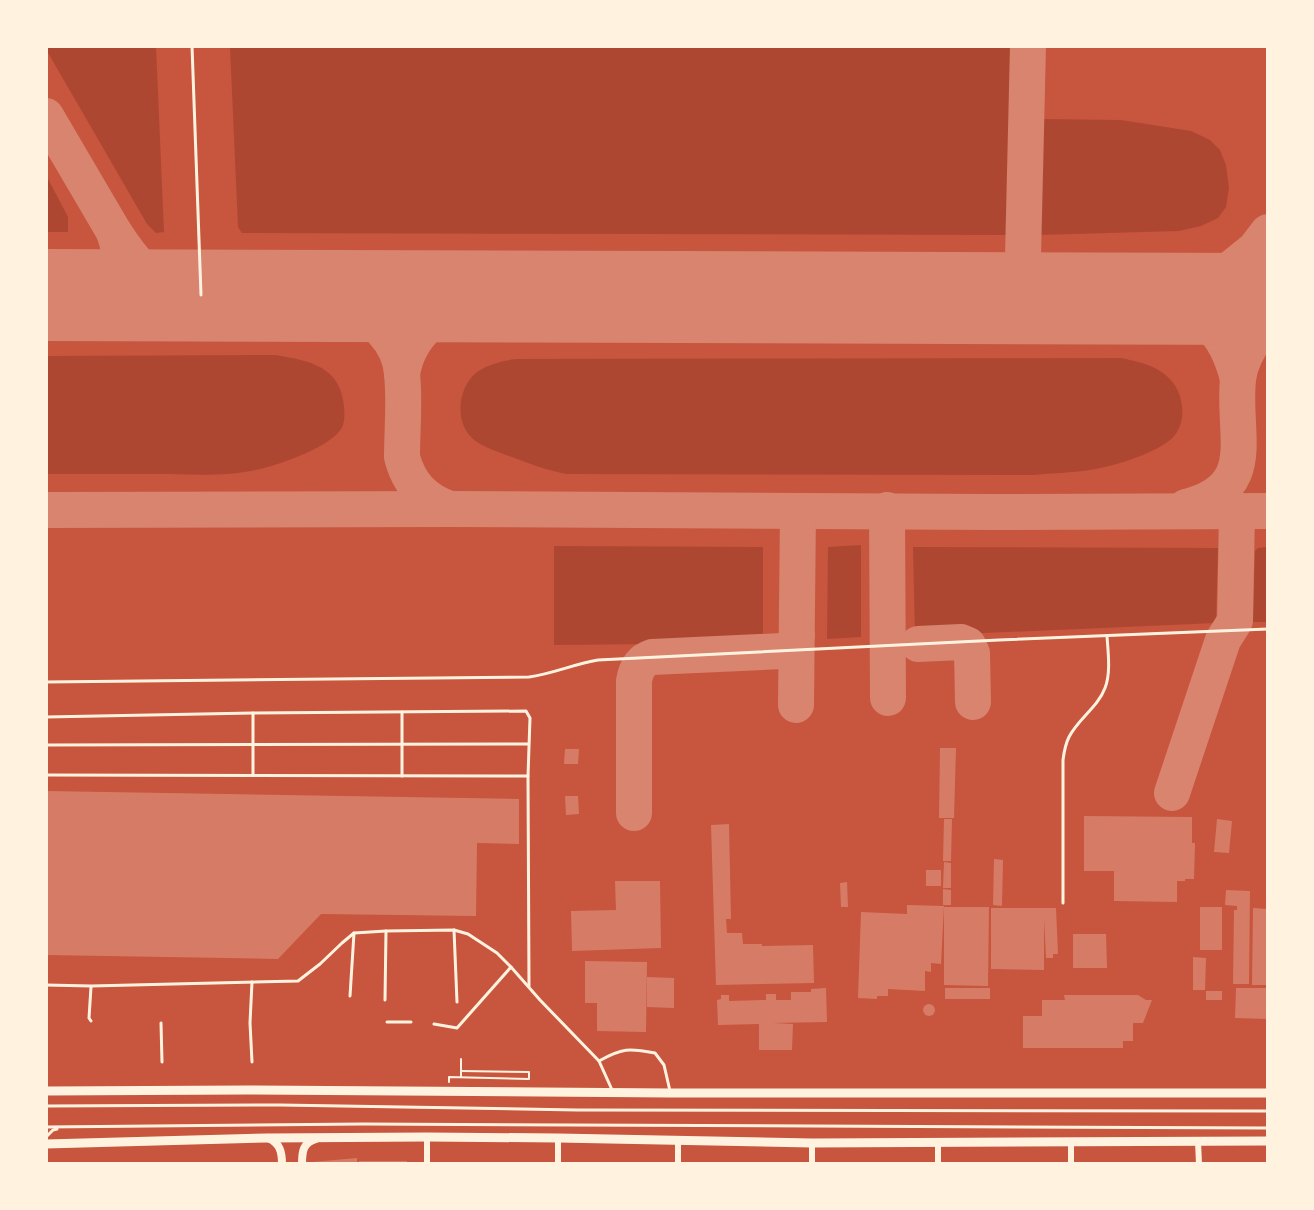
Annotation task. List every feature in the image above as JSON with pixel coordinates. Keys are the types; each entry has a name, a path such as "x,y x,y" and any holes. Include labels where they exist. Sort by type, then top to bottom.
{"main road":[{"path":"46,1091 1268,1093"},
{"path":"46,1144 267,1138 427,1137 812,1143 1268,1141"}],"street":[{"path":"427,1137 427,1164"},
{"path":"267,1138 278,1144 282,1154 282,1164"},
{"path":"302,1164 302,1153 306,1143 319,1138"},
{"path":"558,1138 558,1164"},
{"path":"678,1140 678,1164"},
{"path":"938,1142 938,1164"},
{"path":"1071,1142 1071,1164"},
{"path":"1198,1142 1199,1164"},
{"path":"812,1143 812,1164"}],"lane":[{"path":"192,46 201,295"},
{"path":"46,682 529,677 598,660 1268,629"},
{"path":"1063,903 1063,760 1065,747 1070,735 1098,700 1106,685 1108,676 1107,636"},
{"path":"46,717 526,711 530,718 528,744 529,987"},
{"path":"402,712 402,776"},
{"path":"253,713 253,775"},
{"path":"46,744 528,744"},
{"path":"46,775 528,776"},
{"path":"454,930 457,1002"},
{"path":"46,985 298,981 354,933 454,930 468,934 483,943 512,967 599,1061 614,1093"},
{"path":"385,1000 386,931"},
{"path":"350,996 354,933"},
{"path":"434,1024 458,1028 512,967"},
{"path":"252,982 250,1023 252,1062"},
{"path":"91,986 89,1018 91,1021"},
{"path":"387,1022 411,1022"},
{"path":"161,1023 162,1062"},
{"path":"599,1061 616,1052 655,1053 664,1065 671,1093"},
{"path":"46,1106 280,1105 577,1110 1268,1111"},
{"path":"46,1127 363,1124 1268,1128"},
{"path":"46,1137 53,1130 62,1127"}],"path":[{"path":"461,1059 461,1092"},
{"path":"461,1071 468,1072"}],"shaded area":[{"path":"46,47 156,47 164,232 156,233 147,224"},
{"path":"230,47 1013,47 1010,235 242,233 238,227"},
{"path":"1040,119 1121,120 1191,131 1210,140 1220,150 1226,165 1229,188 1226,207 1218,218 1201,226 1179,231 1038,235"},
{"path":"47,177 68,217 68,232 47,232"},
{"path":"275,355 303,361 321,368 329,373 340,389 344,407 343,425 338,433 318,447 277,464 235,473 202,475 47,474 47,356"},
{"path":"1121,358 1148,365 1164,373 1170,379 1180,396 1181,423 1171,439 1151,452 1124,462 1083,471 1034,475 566,474 530,464 480,444 466,431 461,414 462,395 477,372 496,363 516,359"},
{"path":"861,545 861,637 827,639 828,547"},
{"path":"554,546 763,547 763,643 554,645"},
{"path":"913,547 1218,548 1216,623 915,636"},
{"path":"1267,547 1267,622 1249,622 1253,616 1255,551 1258,548"}],"building":[{"path":"940,748 956,748 954,818 939,818"},
{"path":"565,749 579,749 578,764 564,764"},
{"path":"46,791 519,799 519,844 477,843 476,916 321,914 278,959 46,955"},
{"path":"565,796 578,796 579,814 566,815"},
{"path":"1084,816 1192,817 1192,843 1195,843 1194,879 1177,881 1177,902 1114,901 1114,871 1084,871"},
{"path":"944,819 952,819 951,861 943,861"},
{"path":"1217,819 1232,821 1229,853 1214,852"},
{"path":"729,824 731,919 726,919 727,933 742,933 743,944 813,945 814,983 716,985 711,825"},
{"path":"994,859 1003,860 1002,906 993,905"},
{"path":"944,862 951,863 951,888 943,888"},
{"path":"926,870 941,870 941,886 926,886"},
{"path":"615,881 660,881 661,948 572,951 571,911 616,910"},
{"path":"847,882 848,907 841,907 840,883"},
{"path":"943,889 951,890 951,905 943,905"},
{"path":"1226,890 1250,891 1249,984 1233,984 1234,910 1237,910 1237,906 1225,905"},
{"path":"907,905 944,906 941,964 931,963 931,972 925,971 925,991 888,989 888,996 877,996 877,999 858,998 861,912 907,914"},
{"path":"944,907 989,907 988,986 944,985"},
{"path":"1200,907 1222,907 1222,950 1200,950"},
{"path":"991,908 1056,908 1058,954 1053,954 1053,958 1046,958 1044,918 1044,970 991,969"},
{"path":"1253,908 1268,909 1268,985 1252,985"},
{"path":"1073,934 1106,934 1107,968 1073,968"},
{"path":"1193,957 1206,958 1205,990 1193,990"},
{"path":"585,961 647,962 646,1032 597,1031 597,1003 585,1003"},
{"path":"647,977 674,978 674,1008 647,1007"},
{"path":"826,988 827,1022 773,1023 793,1024 792,1050 759,1050 759,1024 718,1025 717,1000 721,999 721,995 729,995 729,1001 766,1000 766,994 776,994 776,1000 791,1000 791,992 811,992 811,989"},
{"path":"945,988 990,988 990,999 945,999"},
{"path":"1236,988 1268,988 1268,1019 1235,1018"},
{"path":"1206,991 1222,991 1222,1000 1206,1000"},
{"path":"1064,995 1138,995 1146,1000 1152,1000 1143,1023 1133,1023 1133,1041 1123,1041 1123,1048 1023,1048 1023,1016 1042,1016 1042,1000 1065,1000"},
{"path":"931,1004 935,1010 931,1016 927,1016 923,1008"},
{"path":"357,1158 357,1164 312,1164 312,1162"},
{"path":"359,1161 407,1161 407,1164 359,1164"}],"taxiway":[{"path":"1022,299 1028,46"},
{"path":"46,116 114,232 118,246 115,265 104,280 89,290 71,295"},
{"path":"114,232 131,256 150,276 172,289 201,295"},
{"path":"1193,299 1255,249 1268,232"},
{"path":"301,295 342,304 353,309 374,322 390,340 400,362 402,374 402,457 405,467 413,483 425,496 450,509"},
{"path":"402,374 414,341 436,319 465,305 498,296"},
{"path":"1150,299 1184,309 1209,324 1226,346 1238,379"},
{"path":"1186,507 1210,498 1225,487 1234,473 1239,440 1238,379 1248,349 1268,323"},
{"path":"46,510 1268,511"},
{"path":"887,510 888,698"},
{"path":"796,705 798,511"},
{"path":"1172,793 1223,640 1235,621 1237,511"},
{"path":"634,813 634,681 637,669 642,663 652,657 783,651 794,645 797,635"},
{"path":"918,644 961,642 968,645 972,653 973,702"}],"runway":[{"path":"46,295 1268,299"}]}
